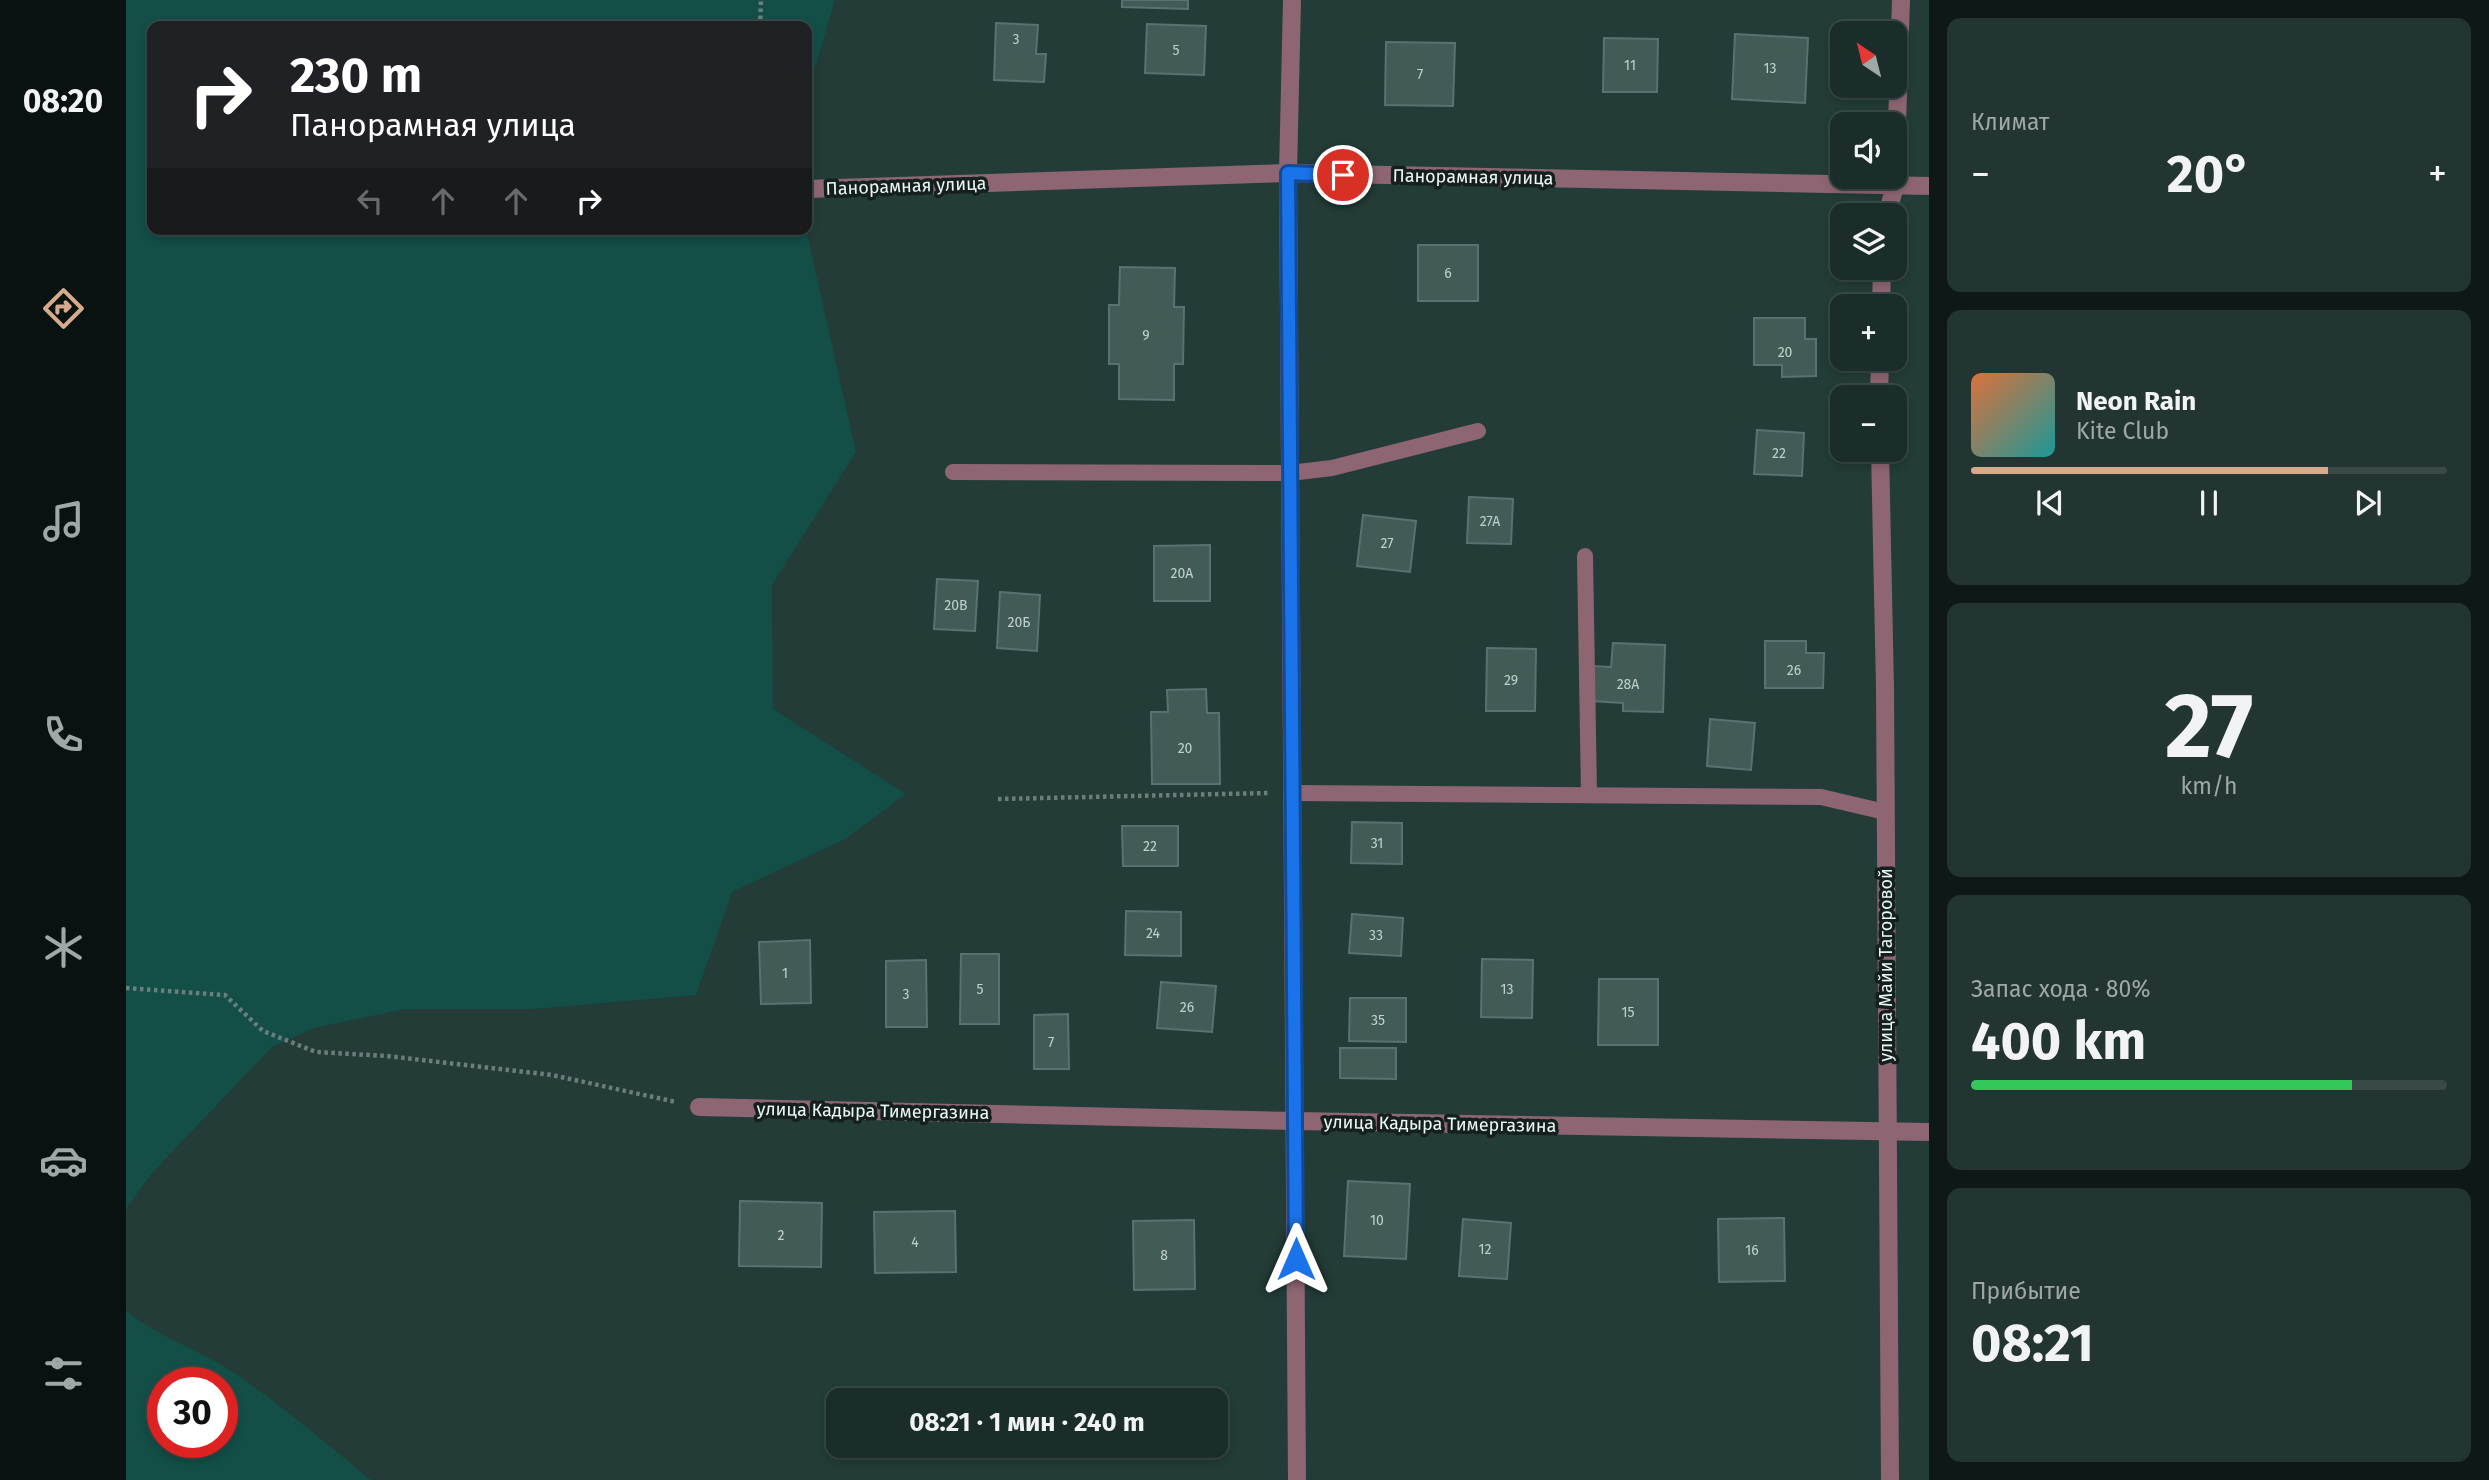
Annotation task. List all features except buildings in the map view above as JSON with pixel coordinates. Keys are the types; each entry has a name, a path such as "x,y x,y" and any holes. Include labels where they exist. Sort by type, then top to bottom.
{"street":[{"path":"1292,0 1288,173 1297,1480"},
{"path":"1897,112 1901,0"},
{"name":"Панорамная улица","path":"812,189 1288,173 1830,185"},
{"name":"Панорамная улица","path":"1907,186 1929,187"},
{"name":"улица Майи Тагоровой","path":"1880,462 1890,1480"},
{"name":"улица Кадыра Тимергазина","path":"699,1107 1929,1132"}],"lane":[{"path":"953,472 1290,473 1332,468 1478,431"},
{"path":"1585,556 1589,794"},
{"path":"1293,793 1821,797 1885,812"}],"path":[{"path":"760,21 761,0"},
{"path":"998,799 1293,793"},
{"path":"126,988 225,995 263,1031 316,1052 387,1056 552,1075 699,1107"}],"green space":[{"path":"126,0 835,0 812,78 812,21 147,21 147,235 807,235 856,452 772,585 773,709 906,794 845,839 732,892 696,995 534,1009 405,1009 314,1028 272,1047 152,1173 126,1209"},
{"path":"126,1310 149,1327 225,1367 147,1367 147,1458 238,1458 238,1375 301,1422 371,1480 126,1480"}],"route":[{"path":"1296,1259 1288,173 1343,175"}]}
